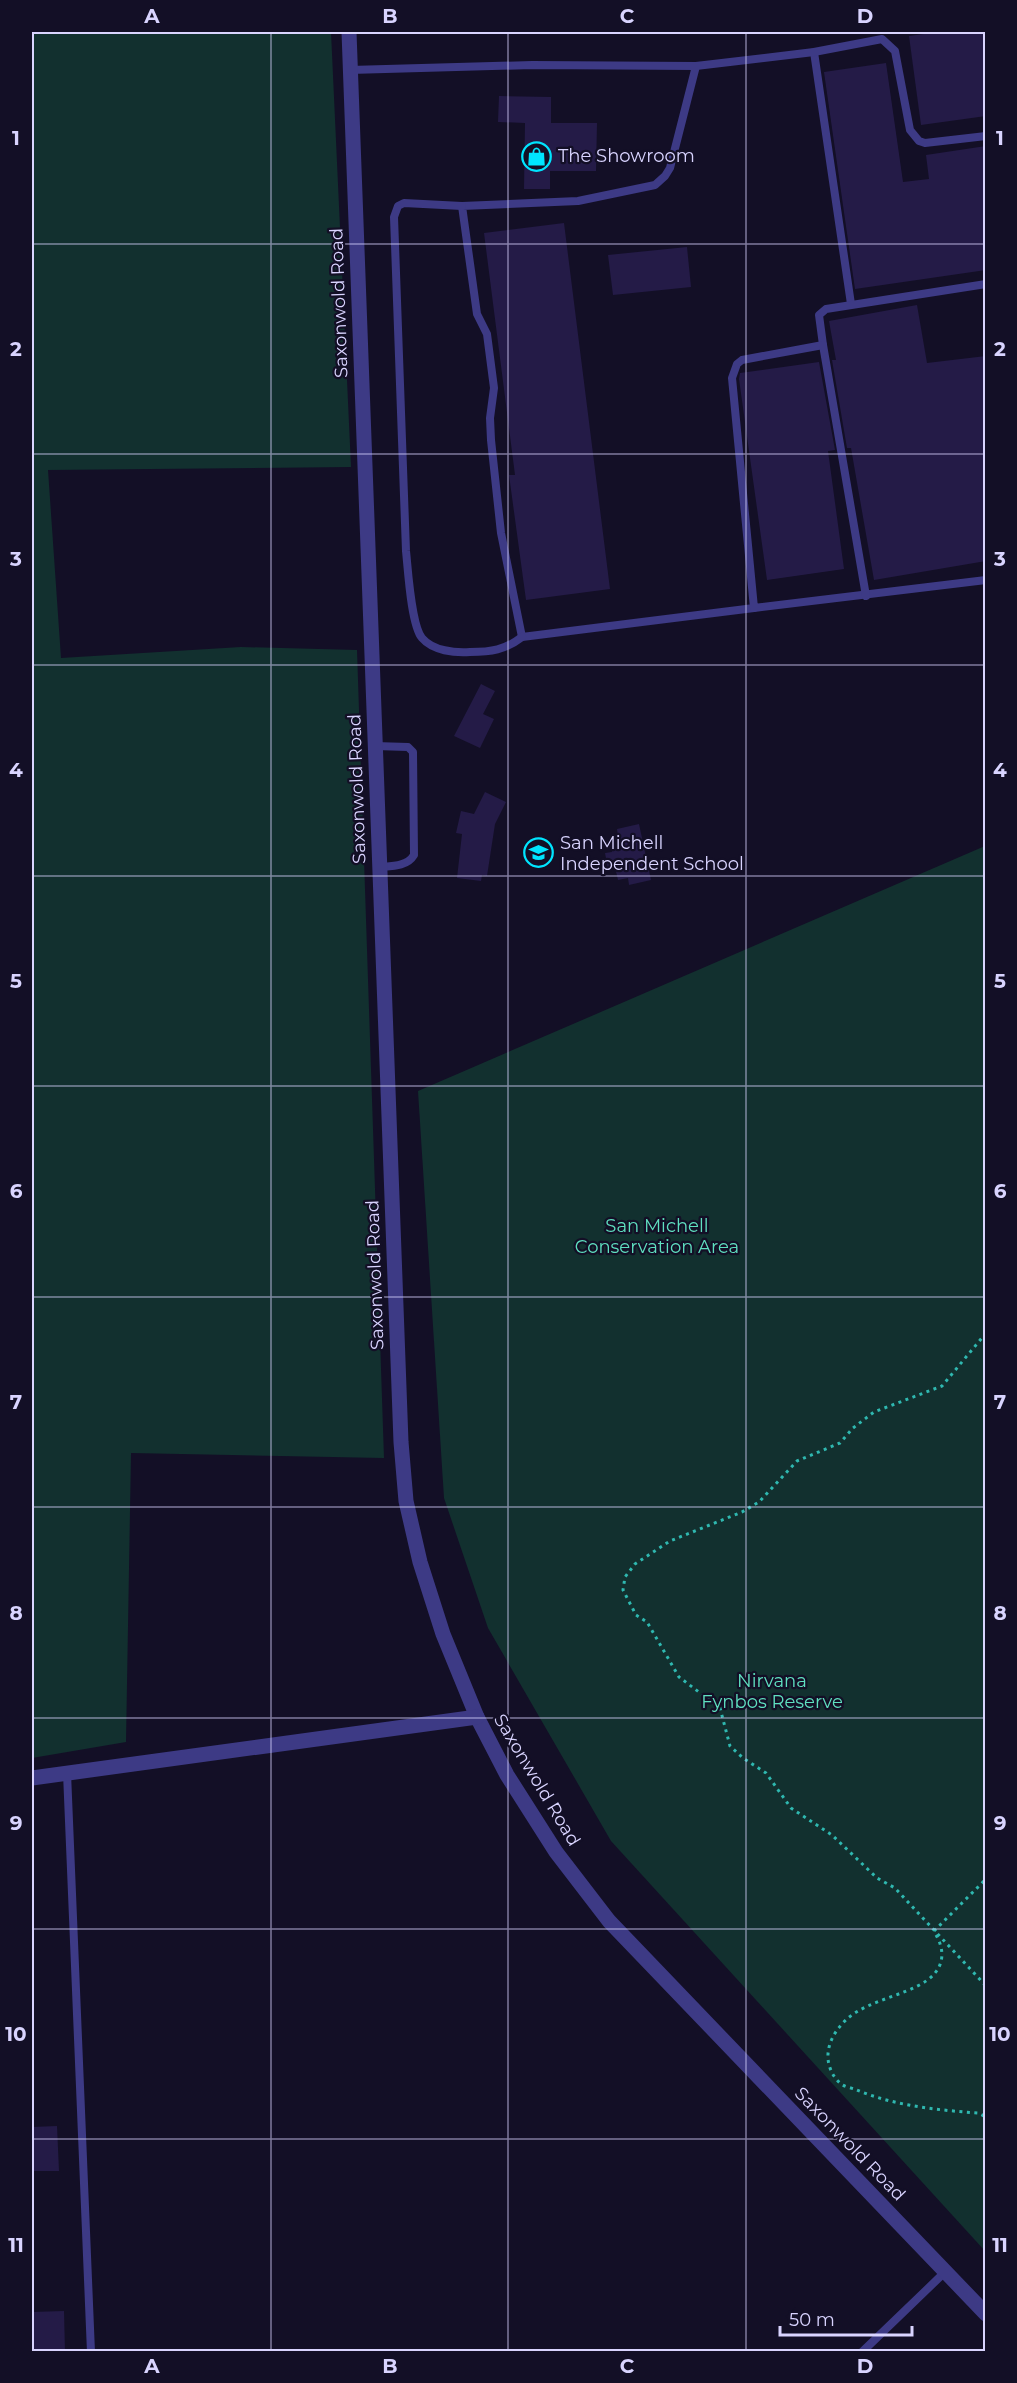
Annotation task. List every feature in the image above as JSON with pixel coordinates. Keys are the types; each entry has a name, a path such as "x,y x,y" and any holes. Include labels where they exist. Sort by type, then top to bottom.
{"street":[{"name":"Saxonwold Road","path":"349,32 401,1442 406,1501 420,1562 443,1634 477,1717 507,1775 556,1852 609,1921 986,2314"},
{"path":"32,1778 477,1717"}],"lane":[{"path":"350,70 532,65 696,66 814,51 882,39 888,42 895,51 910,130 914,137 925,143 986,136"},
{"path":"814,51 851,304"},
{"path":"696,66 670,168 655,185 578,201 462,206 404,203 398,206 394,217 406,551 413,606 421,637 429,644 449,651 490,652 505,649 522,636 986,580"},
{"path":"462,206 477,314 487,334 494,388 489,418 500,522 522,636"},
{"path":"866,596 819,315 826,309 851,304 986,284"},
{"path":"754,609 732,378 737,364 742,360 823,345"},
{"path":"375,746 408,747 413,752 414,855 412,860 404,864 379,867"},
{"path":"67,1773 91,2352"},
{"path":"862,2352 945,2272"}],"path":[{"path":"986,1333 942,1386 874,1412 853,1428 840,1443 796,1461 759,1502 742,1512 670,1541 649,1553 635,1564 625,1577 624,1590 636,1615 647,1622 679,1677 720,1708 730,1746 765,1773 791,1808 832,1835 877,1878 895,1888 986,1986"},
{"path":"934,1931 986,1879"},
{"path":"934,1931 943,1947 937,1972 926,1982 872,2003 847,2019 833,2037 828,2050 829,2068 841,2084 881,2100 978,2113 986,2117"}],"green space":[{"path":"32,32 331,32 351,467 48,470 61,658 241,647 357,650 384,1458 131,1453 126,1742 32,1758"},
{"path":"985,846 985,2251 611,1841 488,1628 444,1498 418,1091"}],"building":[{"path":"938,32 986,32 986,116 921,125 909,36"},
{"path":"886,63 903,182 929,179 926,155 986,146 986,270 855,289 824,72"},
{"path":"499,96 551,97 551,123 597,123 596,171 550,171 550,189 524,189 525,123 498,122"},
{"path":"564,223 610,589 526,600 509,475 515,475 484,233"},
{"path":"687,247 691,287 613,295 608,255"},
{"path":"917,305 927,363 986,356 986,561 874,580 851,448 847,448 832,360 836,360 829,321"},
{"path":"819,362 835,450 828,451 844,569 767,580 740,373"},
{"path":"481,684 495,691 483,714 494,719 480,748 454,736"},
{"path":"485,792 506,802 495,824 487,876 482,875 481,881 457,878 462,834 456,833 461,811 474,814"},
{"path":"639,824 651,880 629,885 628,878 618,880 615,867 608,869 605,853 612,852 609,839 618,837 617,829"},
{"path":"57,2126 59,2171 32,2171 32,2127"},
{"path":"64,2311 65,2352 32,2352 32,2312"}],"place":[{"name":"The Showroom","path":"537,156"},
{"name":"San Michell Independent School","path":"539,853"}],"park label":[{"name":"San Michell Conservation Area","path":"657,1236"},
{"name":"Nirvana Fynbos Reserve","path":"772,1691"}]}
